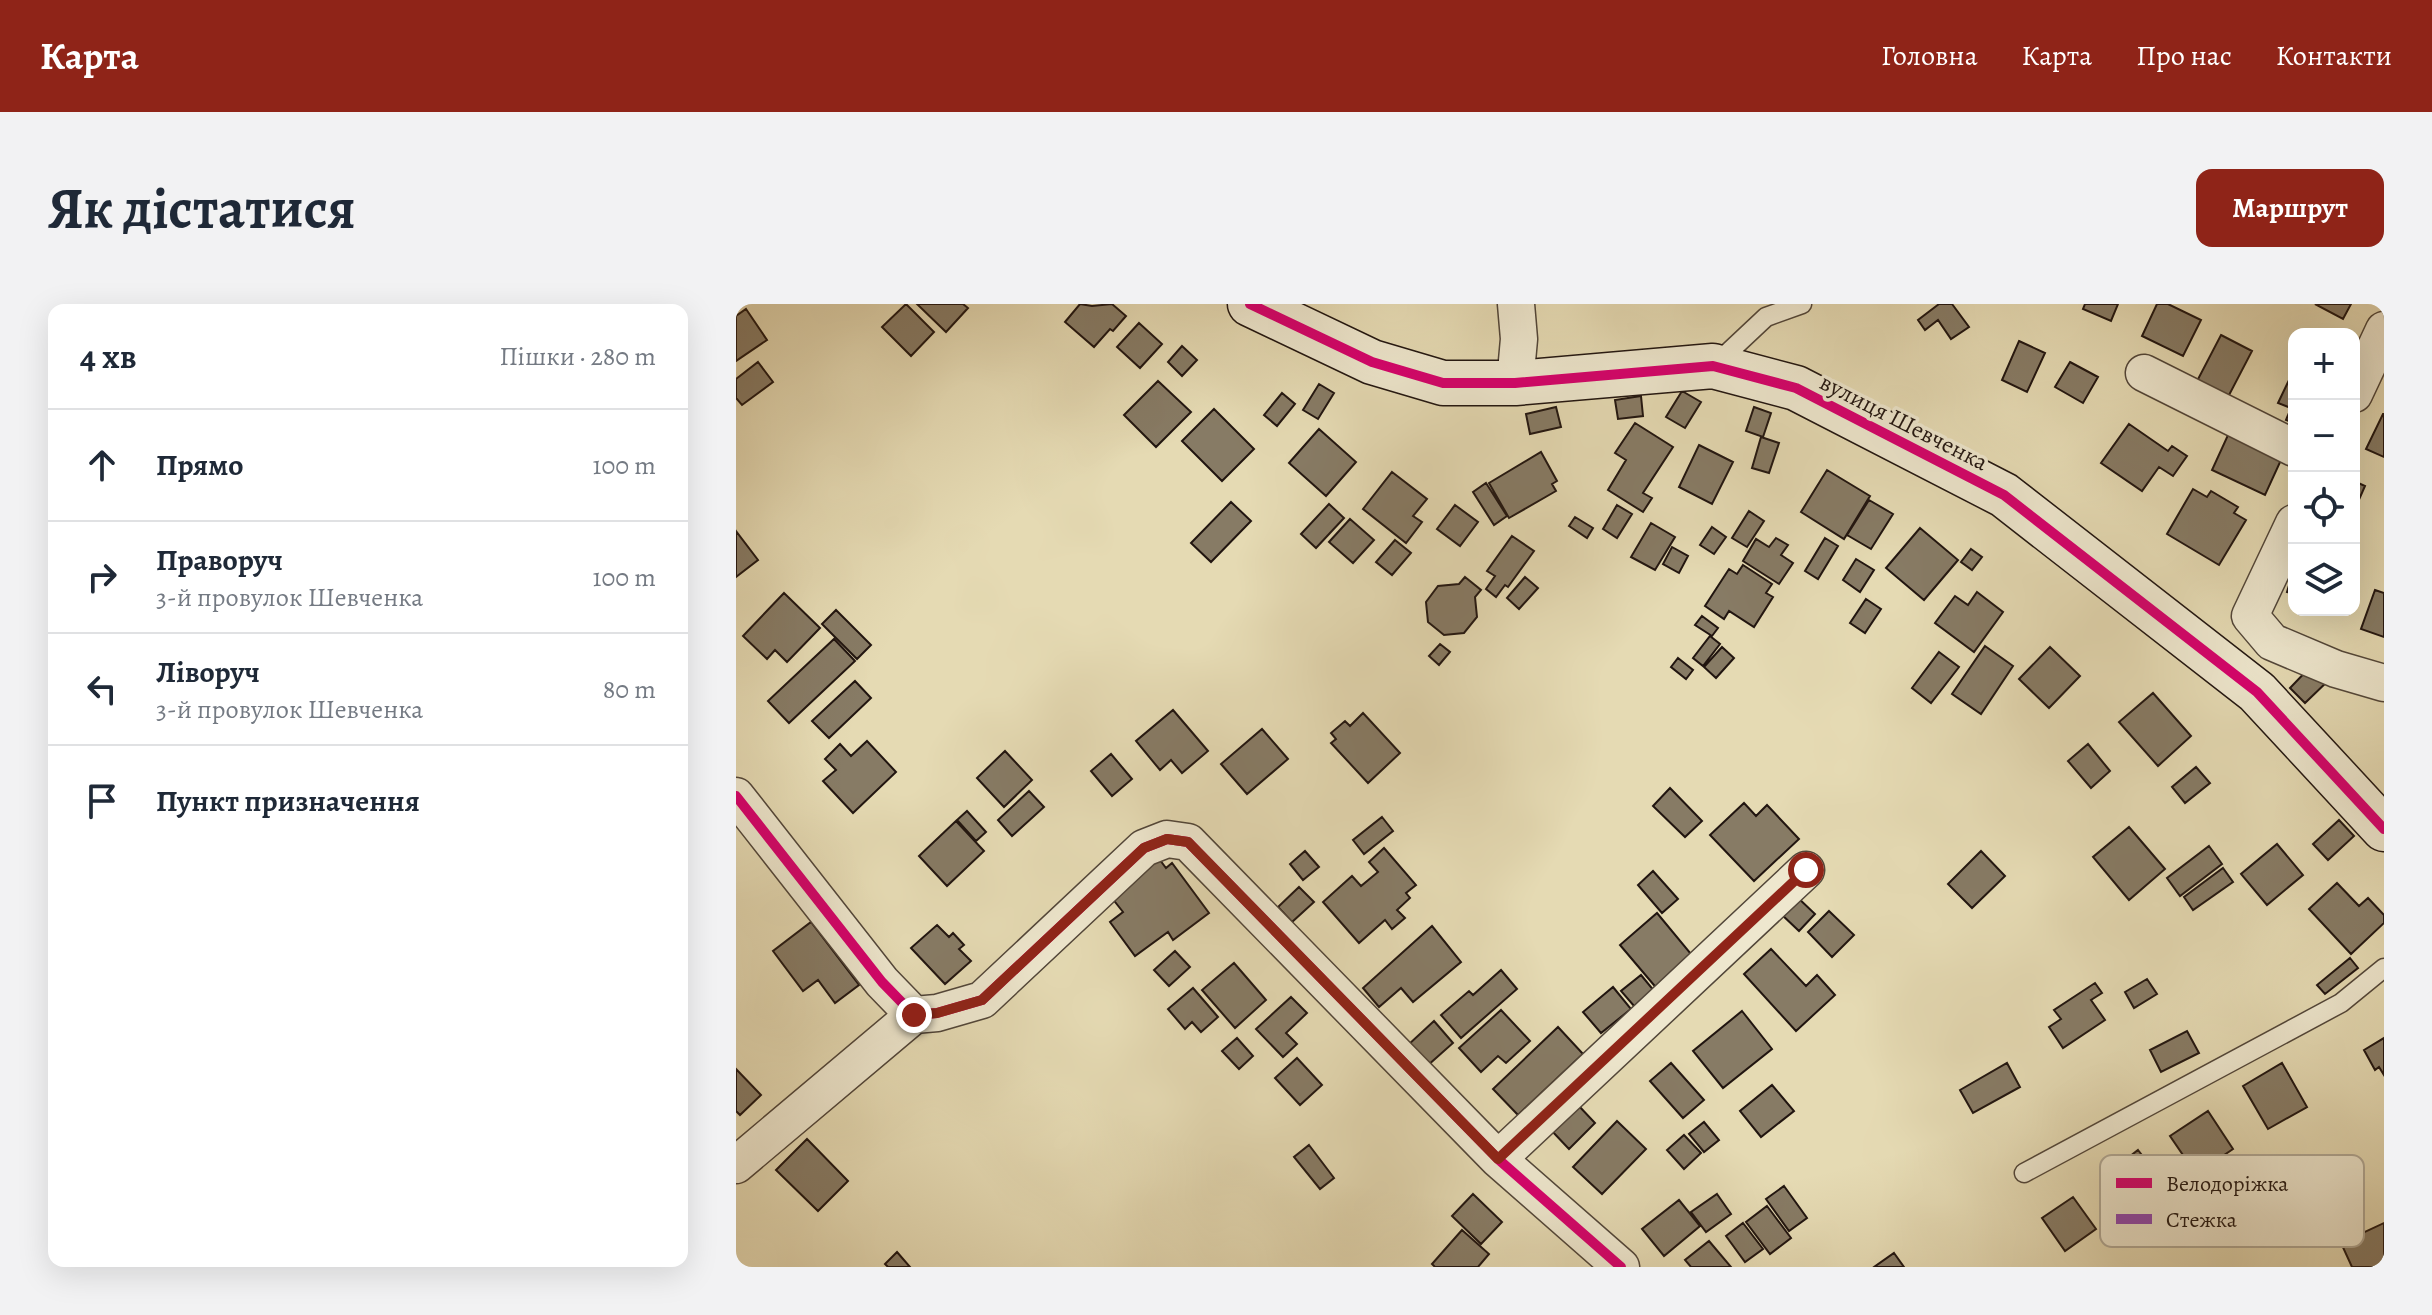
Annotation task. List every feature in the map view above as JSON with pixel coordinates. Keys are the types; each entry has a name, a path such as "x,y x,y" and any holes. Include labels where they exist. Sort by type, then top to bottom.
{"street":[{"path":"1515,383 1519,339 1516,304"},
{"name":"вулиця Шевченка","path":"1253,305 1372,362 1443,383 1515,383 1713,366 1796,388 2004,495 2257,692 2384,829"},
{"path":"2360,381 2384,330"},
{"path":"2144,373 2288,445"},
{"path":"2288,536 2250,616 2272,642 2336,669 2384,683"},
{"path":"736,796 882,982 914,1015"},
{"path":"736,1165 914,1015 937,1013 982,1000 1144,848 1167,839 1188,842 1498,1159 1621,1267"},
{"path":"1498,1159 1806,870"}],"lane":[{"path":"1713,366 1766,317 1802,304"},
{"path":"2024,1173 2341,1003 2384,968"}],"building":[{"path":"906,304 934,332 911,356 882,327"},
{"path":"917,304 963,304 968,308 946,332"},
{"path":"1080,304 1112,304 1126,316 1094,347 1065,322"},
{"path":"1939,304 1952,304 1969,327 1951,339 1938,320 1925,330 1918,320"},
{"path":"2085,304 2118,304 2111,321 2083,309"},
{"path":"2157,304 2168,304 2201,320 2183,356 2142,336"},
{"path":"2315,304 2351,304 2343,319"},
{"path":"746,309 767,340 736,361 736,316"},
{"path":"1139,323 1162,344 1140,368 1117,347"},
{"path":"2221,335 2252,351 2227,399 2196,383"},
{"path":"2019,341 2045,353 2027,392 2002,380"},
{"path":"1182,346 1197,360 1182,376 1168,362"},
{"path":"758,362 773,382 742,405 736,398 736,379"},
{"path":"2070,362 2098,377 2083,403 2055,387"},
{"path":"1158,381 1191,412 1156,447 1124,415"},
{"path":"2288,382 2288,407 2278,403"},
{"path":"1319,384 1334,393 1318,419 1303,410"},
{"path":"1682,391 1701,402 1685,428 1666,417"},
{"path":"1282,393 1295,404 1277,426 1264,415"},
{"path":"1641,396 1643,416 1618,419 1615,400"},
{"path":"1556,407 1561,427 1530,434 1526,414"},
{"path":"1754,407 1771,413 1763,437 1746,431"},
{"path":"1214,409 1254,449 1222,481 1182,441"},
{"path":"2384,414 2384,457 2366,449"},
{"path":"1635,423 1673,447 1643,493 1652,498 1643,512 1608,490 1626,460 1615,453"},
{"path":"2129,424 2168,451 2172,446 2187,456 2173,476 2159,467 2142,491 2101,463"},
{"path":"1319,429 1356,462 1326,496 1289,463"},
{"path":"2228,435 2281,460 2265,495 2212,470"},
{"path":"1761,437 1779,443 1769,473 1752,468"},
{"path":"1699,445 1733,462 1712,504 1679,487"},
{"path":"1541,452 1557,481 1552,484 1556,491 1509,518 1489,483"},
{"path":"1827,470 1870,496 1844,539 1801,512"},
{"path":"1392,472 1427,499 1413,516 1422,522 1406,543 1363,509"},
{"path":"1486,483 1507,516 1494,525 1473,492"},
{"path":"2193,489 2207,497 2211,491 2238,507 2234,513 2246,520 2219,565 2167,534"},
{"path":"1869,500 1893,514 1871,549 1847,535"},
{"path":"1231,502 1251,521 1211,562 1191,543"},
{"path":"1329,504 1344,518 1316,548 1301,534"},
{"path":"1455,505 1478,522 1460,546 1437,529"},
{"path":"1617,505 1632,514 1617,538 1603,529"},
{"path":"1749,511 1764,521 1747,547 1732,538"},
{"path":"1575,517 1593,528 1587,538 1569,526"},
{"path":"1350,519 1374,540 1353,563 1329,542"},
{"path":"1651,523 1675,537 1655,570 1631,557"},
{"path":"1712,527 1726,537 1714,554 1700,545"},
{"path":"1920,528 1958,560 1924,600 1886,568"},
{"path":"736,531 758,560 736,577"},
{"path":"1512,536 1534,551 1508,587 1505,585 1496,597 1486,589 1495,576 1487,571"},
{"path":"1776,538 1788,545 1781,555 1793,563 1779,584 1743,561 1756,539 1769,547"},
{"path":"1825,538 1838,546 1818,579 1805,571"},
{"path":"1395,540 1411,553 1392,575 1376,562"},
{"path":"1672,547 1688,556 1679,573 1663,564"},
{"path":"1971,549 1982,557 1972,570 1961,562"},
{"path":"1856,559 1874,570 1860,592 1843,580"},
{"path":"1743,565 1772,584 1766,593 1773,597 1754,627 1729,611 1724,619 1705,606 1729,569 1737,574"},
{"path":"1465,577 1481,590 1475,597 1477,617 1464,633 1444,635 1428,622 1426,602 1438,586 1459,584"},
{"path":"1525,577 1538,588 1519,609 1507,598"},
{"path":"2375,590 2384,593 2384,637 2361,629"},
{"path":"1977,592 2003,612 1974,652 1935,623 1955,596 1968,605"},
{"path":"784,593 820,628 787,662 775,650 767,659 743,636"},
{"path":"1866,599 1881,609 1865,633 1850,623"},
{"path":"836,610 871,645 857,659 822,624"},
{"path":"1702,616 1718,628 1712,636 1695,625"},
{"path":"1710,636 1720,644 1703,666 1693,658"},
{"path":"834,639 855,661 789,723 768,701"},
{"path":"1440,644 1450,652 1439,665 1429,656"},
{"path":"1985,646 2013,666 1981,714 1952,694"},
{"path":"1722,647 1734,658 1716,678 1704,667"},
{"path":"2050,647 2080,676 2049,708 2019,679"},
{"path":"1939,652 1959,667 1931,703 1912,688"},
{"path":"1678,658 1693,670 1686,679 1671,667"},
{"path":"2315,662 2331,678 2305,703 2290,688"},
{"path":"855,681 871,698 829,738 812,721"},
{"path":"2153,693 2191,736 2158,766 2119,722"},
{"path":"1173,710 1208,751 1182,773 1171,760 1160,770 1136,741"},
{"path":"1363,713 1400,753 1368,783 1331,743 1336,739 1331,733 1345,721 1350,726"},
{"path":"1262,729 1288,759 1247,794 1221,764"},
{"path":"867,741 896,772 853,813 823,781 836,770 825,759 840,744 851,756"},
{"path":"2088,744 2110,771 2091,788 2068,761"},
{"path":"1005,751 1032,780 1004,807 977,778"},
{"path":"1111,754 1132,779 1112,796 1091,771"},
{"path":"2196,767 2210,783 2185,803 2172,787"},
{"path":"1670,788 1702,821 1685,837 1653,806"},
{"path":"1029,791 1044,807 1012,836 998,820"},
{"path":"1744,803 1756,816 1767,805 1799,839 1754,881 1710,835"},
{"path":"967,811 986,832 976,841 957,820"},
{"path":"1382,817 1393,831 1364,854 1353,840"},
{"path":"2339,820 2354,836 2328,860 2313,844"},
{"path":"956,821 984,851 947,886 919,856"},
{"path":"2129,827 2165,869 2129,900 2093,857"},
{"path":"2277,844 2303,875 2267,905 2241,874"},
{"path":"2209,846 2222,864 2180,896 2167,878"},
{"path":"1384,848 1416,885 1406,893 1410,898 1397,910 1405,918 1392,929 1385,920 1359,943 1323,902 1352,876 1361,886 1378,872 1369,862"},
{"path":"1305,851 1319,867 1303,880 1290,864"},
{"path":"1981,851 2005,876 1972,908 1948,884"},
{"path":"1157,856 1166,868 1172,863 1209,913 1173,940 1168,932 1135,956 1110,922 1123,912 1108,893"},
{"path":"2223,868 2233,882 2193,910 2184,897"},
{"path":"1653,871 1678,899 1662,913 1638,885"},
{"path":"2337,883 2359,906 2368,898 2384,915 2384,923 2351,954 2309,909"},
{"path":"1299,887 1314,902 1292,922 1278,907"},
{"path":"1795,895 1815,914 1799,931 1779,912"},
{"path":"1829,911 1854,935 1832,957 1808,932"},
{"path":"1657,913 1696,960 1659,991 1620,945"},
{"path":"811,922 859,985 835,1003 818,980 803,991 773,951"},
{"path":"937,925 949,937 953,933 964,945 959,949 971,961 945,984 911,948"},
{"path":"1432,926 1461,962 1413,1002 1401,988 1379,1007 1363,988"},
{"path":"1771,949 1806,986 1817,975 1835,995 1796,1031 1744,974"},
{"path":"1175,951 1190,967 1169,986 1154,970"},
{"path":"2350,958 2358,968 2325,994 2317,985"},
{"path":"1234,963 1266,1000 1235,1028 1202,990"},
{"path":"1501,970 1517,989 1461,1038 1441,1015 1469,991 1473,995"},
{"path":"1641,975 1660,998 1641,1014 1621,991"},
{"path":"2147,979 2157,994 2134,1008 2125,992"},
{"path":"2095,983 2102,993 2091,1000 2105,1020 2063,1048 2049,1027 2061,1019 2054,1010"},
{"path":"1613,987 1631,1009 1601,1033 1583,1012"},
{"path":"1193,988 1218,1017 1201,1032 1192,1022 1185,1029 1168,1009"},
{"path":"1291,997 1307,1013 1286,1033 1297,1044 1283,1057 1256,1029"},
{"path":"1501,1010 1530,1041 1506,1063 1498,1056 1481,1072 1459,1048"},
{"path":"1742,1011 1772,1049 1723,1088 1693,1051"},
{"path":"1434,1021 1453,1043 1427,1066 1408,1045"},
{"path":"1558,1027 1583,1054 1518,1115 1493,1089"},
{"path":"2187,1031 2199,1053 2161,1072 2150,1050"},
{"path":"1237,1038 1253,1056 1239,1069 1222,1051"},
{"path":"2384,1038 2384,1075 2379,1067 2375,1070 2364,1050"},
{"path":"1297,1058 1322,1085 1300,1105 1275,1078"},
{"path":"1671,1063 1704,1100 1683,1118 1650,1081"},
{"path":"2007,1063 2020,1087 1973,1113 1960,1090"},
{"path":"2282,1063 2307,1107 2268,1129 2243,1086"},
{"path":"736,1069 761,1095 740,1115 736,1111"},
{"path":"1772,1085 1794,1111 1761,1137 1740,1111"},
{"path":"1578,1105 1595,1123 1569,1149 1551,1130"},
{"path":"2208,1111 2233,1149 2224,1155 2183,1155 2170,1136"},
{"path":"1617,1121 1646,1149 1602,1194 1573,1167"},
{"path":"1704,1122 1719,1140 1704,1152 1689,1134"},
{"path":"1684,1135 1701,1153 1684,1169 1667,1150"},
{"path":"807,1139 848,1181 818,1211 776,1170"},
{"path":"1309,1145 1334,1178 1320,1189 1294,1157"},
{"path":"1784,1186 1807,1218 1789,1231 1766,1199"},
{"path":"1473,1194 1502,1222 1481,1244 1452,1216"},
{"path":"1717,1194 1731,1214 1706,1232 1691,1212"},
{"path":"2073,1197 2096,1229 2065,1251 2042,1218"},
{"path":"1679,1200 1700,1226 1664,1256 1642,1229"},
{"path":"1767,1206 1791,1238 1770,1254 1746,1222"},
{"path":"1743,1223 1763,1249 1745,1262 1726,1236"},
{"path":"2384,1223 2384,1267 2352,1267 2343,1247 2364,1247 2364,1232"},
{"path":"1462,1230 1489,1254 1478,1267 1435,1267 1432,1264"},
{"path":"1709,1241 1731,1267 1691,1267 1685,1260"},
{"path":"897,1252 910,1267 888,1267 885,1264"},
{"path":"1894,1253 1904,1267 1874,1267"}],"marked path":[{"path":"1498,1159 1806,870"}],"cycle path":[{"path":"1250,304 1372,362 1443,383 1515,383 1713,366 1796,388 2004,495 2257,692 2384,829"},
{"path":"736,796 882,982 914,1015 937,1013 982,1000 1144,848 1167,839 1188,842 1498,1159 1621,1267"}],"route":[{"path":"914,1015 937,1013 982,1000 1144,848 1167,839 1188,842 1498,1159 1806,870"}]}
